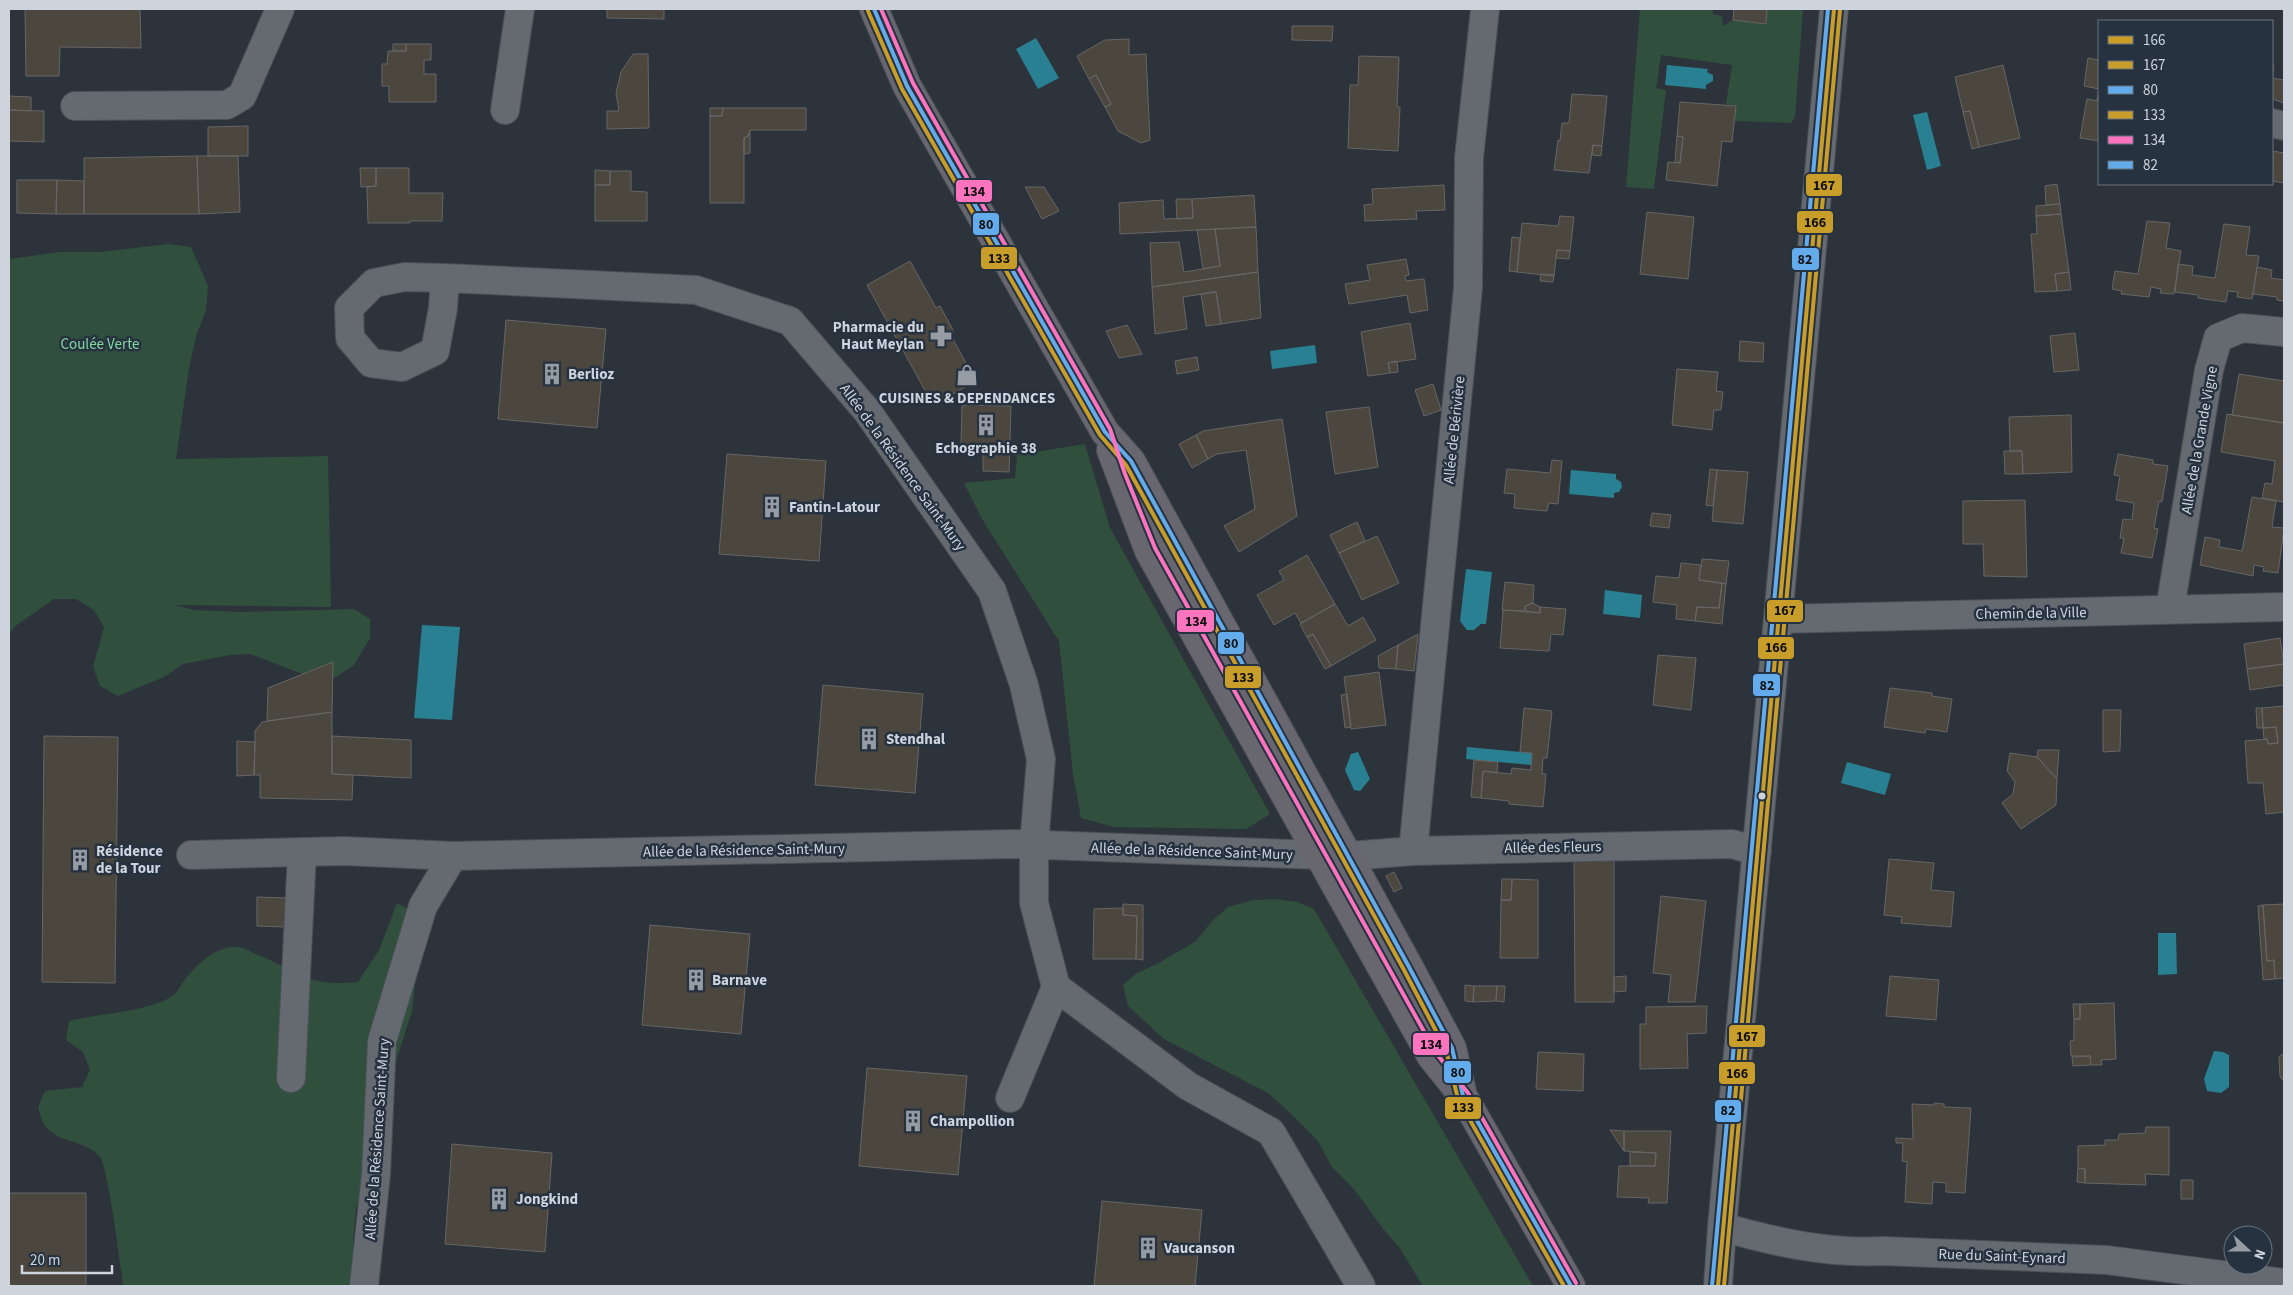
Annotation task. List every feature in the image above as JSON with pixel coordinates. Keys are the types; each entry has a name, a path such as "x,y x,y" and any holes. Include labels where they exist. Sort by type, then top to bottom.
{"main road":[{"path":"874,9 907,86 1105,432 1131,461 1349,856 1452,1048 1463,1096"},
{"path":"1105,432 1119,476 1149,551 1431,1056 1463,1096 1572,1286"}],"street":[{"path":"75,106 227,105 242,96 280,9"},
{"path":"505,110 520,9"},
{"name":"Allée de Bérivière","path":"1413,851 1468,288 1469,158 1485,9"},
{"path":"1718,1286 1834,9"},
{"name":"Allée de la Résidence Saint-Mury","path":"445,278 696,290 790,320 867,411 992,591 1024,686 1042,759 1034,845 1034,903 1056,987"},
{"name":"Allée de la Grande Vigne","path":"2170,610 2209,370 2218,338 2242,328 2284,332"},
{"name":"Chemin de la Ville","path":"1778,619 2284,607"},
{"name":"Allée des Fleurs","path":"1349,856 1413,851 1732,844 1757,851"},
{"name":"Allée de la Résidence Saint-Mury","path":"191,855 344,851 453,856 1034,845 1349,856"},
{"path":"291,1078 302,852"},
{"name":"Allée de la Résidence Saint-Mury","path":"364,1286 376,1174 382,1040 423,906 453,856"},
{"path":"1010,1098 1056,987 1188,1086 1271,1132 1361,1286"},
{"name":"Rue du Saint-Eynard","path":"1722,1227 1788,1244 1856,1253 1883,1251 2106,1260 2284,1283"}],"green space":[{"path":"1640,9 1713,9 1713,14 1722,16 1723,26 1733,20 1766,24 1767,9 1803,9 1795,117 1791,123 1734,121 1736,106 1726,104 1732,65 1661,55 1656,88 1666,90 1654,189 1626,187"},
{"name":"Coulée Verte","path":"169,244 191,247 208,286 206,310 196,336 189,368 176,459 328,456 331,607 175,605 194,610 241,612 354,609 370,619 370,638 354,665 336,677 316,679 250,654 230,655 183,664 164,677 118,696 100,686 93,667 104,627 94,610 76,599 54,599 14,627 9,634 9,259 61,252 100,252"},
{"path":"1085,444 1110,528 1270,814 1246,829 1114,827 1081,818 1073,774 1059,641 982,519 964,483 1015,478 1017,455"},
{"path":"1275,899 1297,902 1314,909 1533,1286 1423,1286 1399,1247 1354,1189 1332,1167 1318,1141 1285,1108 1268,1093 1164,1039 1128,1006 1123,985 1137,973 1157,964 1196,941 1212,921 1228,907 1253,900"},
{"path":"397,903 423,917 412,1011 378,1118 365,1179 356,1208 353,1240 354,1286 123,1286 107,1179 100,1157 87,1147 53,1133 45,1126 38,1107 45,1091 82,1087 90,1070 83,1052 66,1040 69,1021 138,1009 163,1001 175,993 206,958 213,953 228,948 239,947 246,949 317,981 329,983 358,982 379,950"}],"water":[{"path":"1036,38 1059,78 1038,89 1016,49"},
{"path":"1667,65 1708,69 1707,72 1713,75 1713,81 1706,85 1706,89 1665,85"},
{"path":"1927,112 1941,166 1927,170 1913,115"},
{"path":"1315,345 1317,363 1272,369 1270,351"},
{"path":"1571,470 1616,474 1616,479 1621,482 1622,487 1619,492 1614,493 1614,498 1569,494"},
{"path":"1466,569 1492,572 1486,624 1481,624 1474,630 1467,630 1460,621"},
{"path":"1605,590 1642,595 1640,618 1603,614"},
{"path":"422,625 460,627 452,720 414,718"},
{"path":"1467,747 1532,753 1531,765 1466,759"},
{"path":"1358,752 1370,779 1360,791 1354,790 1345,770 1351,754"},
{"path":"1847,762 1891,774 1885,795 1841,783"},
{"path":"2158,933 2176,933 2177,974 2158,975"},
{"path":"2214,1051 2229,1055 2229,1087 2221,1093 2207,1091 2204,1079"}],"building":[{"path":"25,9 140,9 141,48 60,47 59,76 26,76"},
{"path":"607,9 664,9 664,19 607,18"},
{"path":"1734,9 1767,9 1766,24 1733,20"},
{"path":"1292,26 1333,26 1332,41 1292,40"},
{"path":"1129,39 1129,55 1146,54 1150,140 1141,143 1118,131 1105,107 1111,104 1096,75 1089,79 1077,56 1105,40"},
{"path":"393,44 406,44 406,51 393,51"},
{"path":"406,44 431,44 431,60 424,60 424,74 436,74 436,102 389,102 389,86 382,86 382,64 387,64 388,51 406,51"},
{"path":"633,54 648,54 649,128 607,129 607,111 619,111 616,93 621,72"},
{"path":"1359,56 1399,57 1397,107 1400,107 1398,151 1348,148 1350,85 1358,85"},
{"path":"2088,58 2098,60 2098,89 2084,86"},
{"path":"2003,65 2020,138 1979,147 1970,111 1963,112 1955,77"},
{"path":"1096,75 1111,104 1105,107 1089,79"},
{"path":"2273,78 2284,80 2284,103 2273,99"},
{"path":"1572,94 1607,96 1602,146 1593,145 1589,173 1554,170 1562,123 1569,123"},
{"path":"9,96 31,97 31,111 9,110"},
{"path":"2087,99 2098,101 2098,141 2080,138"},
{"path":"1680,102 1736,106 1732,142 1722,141 1717,186 1666,180 1668,162 1680,163 1683,137 1677,136"},
{"path":"710,108 723,108 722,116 710,116"},
{"path":"723,108 806,108 806,130 750,130 748,136 744,138 744,203 710,203 710,116 722,116"},
{"path":"9,110 44,111 44,142 9,141"},
{"path":"1970,111 1979,147 1972,149 1963,112"},
{"path":"248,126 248,156 208,156 208,127"},
{"path":"750,130 750,153 744,154 744,138 748,136"},
{"path":"1677,136 1683,137 1680,163 1675,162"},
{"path":"1593,145 1602,146 1601,156 1592,155"},
{"path":"2273,151 2284,153 2284,183 2273,181"},
{"path":"197,156 199,214 84,214 84,158"},
{"path":"197,156 238,156 240,212 199,214"},
{"path":"360,168 376,168 376,186 361,187"},
{"path":"376,168 409,168 409,193 443,193 442,221 368,223 367,187 376,186"},
{"path":"595,170 610,171 610,185 595,185"},
{"path":"610,171 631,171 631,191 647,192 647,221 595,221 595,185 610,185"},
{"path":"17,180 57,180 56,214 17,213"},
{"path":"57,180 84,181 84,214 56,214"},
{"path":"2057,184 2060,204 2046,205 2045,186"},
{"path":"1444,185 1445,210 1416,211 1417,219 1365,221 1364,205 1373,204 1372,189"},
{"path":"1025,187 1044,187 1059,211 1042,219"},
{"path":"1254,195 1256,227 1120,234 1119,203 1163,200 1164,219 1193,218 1192,199"},
{"path":"1176,199 1192,199 1193,218 1177,219"},
{"path":"2060,204 2061,214 2036,216 2036,206"},
{"path":"1647,212 1694,217 1688,279 1640,274"},
{"path":"2061,214 2069,272 2055,274 2057,291 2035,292 2031,234 2037,234 2036,216"},
{"path":"1560,216 1574,217 1570,251 1557,250 1554,276 1517,272 1522,223 1558,226"},
{"path":"2147,221 2170,223 2166,248 2181,251 2174,294 2160,293 2161,289 2151,287 2149,297 2121,294 2122,291 2112,289 2115,271 2138,274"},
{"path":"2224,224 2250,227 2246,255 2259,256 2252,299 2237,297 2238,292 2228,291 2226,302 2175,292 2178,264 2193,266 2192,275 2215,278"},
{"path":"1256,227 1258,272 1152,287 1150,243 1179,242 1184,272 1220,266 1215,229"},
{"path":"1215,229 1220,266 1203,269 1197,230"},
{"path":"1512,237 1520,238 1517,272 1509,271"},
{"path":"1557,250 1570,251 1569,259 1556,258"},
{"path":"1406,259 1409,275 1405,276 1406,281 1424,279 1428,310 1410,313 1407,295 1349,304 1345,284 1370,280 1367,265"},
{"path":"910,261 936,308 940,306 954,332 950,334 976,381 933,405 867,285"},
{"path":"2257,267 2272,270 2271,278 2284,280 2284,301 2277,300 2277,297 2253,294"},
{"path":"1258,272 1261,318 1221,324 1216,292 1183,297 1187,329 1155,334 1152,287"},
{"path":"2069,272 2071,290 2057,291 2055,274"},
{"path":"1541,274 1554,275 1553,282 1540,281"},
{"path":"1216,292 1221,324 1206,326 1201,294"},
{"name":"Berlioz","path":"506,320 606,329 597,428 498,419"},
{"path":"1410,323 1416,359 1388,363 1390,373 1368,376 1361,332"},
{"path":"1127,325 1142,354 1119,358 1106,331"},
{"path":"2075,333 2079,370 2054,372 2050,336"},
{"path":"1740,341 1764,343 1763,362 1739,361"},
{"path":"1197,357 1199,370 1177,374 1175,361"},
{"path":"1397,361 1398,372 1390,373 1388,363"},
{"path":"1677,369 1718,372 1716,391 1723,392 1721,410 1714,410 1712,430 1672,425"},
{"path":"2239,374 2284,381 2284,423 2232,415"},
{"path":"1433,384 1441,410 1424,416 1415,390"},
{"name":"Echographie 38","path":"962,405 1011,406 1009,472 983,471 983,445 961,444"},
{"path":"1369,407 1378,467 1335,474 1326,412"},
{"path":"2227,414 2284,423 2284,502 2262,498 2265,483 2272,484 2275,461 2221,452"},
{"path":"2071,415 2072,472 2023,474 2022,451 2010,451 2009,417"},
{"path":"1282,419 1297,516 1239,552 1224,526 1255,509 1246,450 1217,454 1208,459 1196,435 1203,431"},
{"path":"1196,435 1208,459 1192,468 1179,444"},
{"path":"2004,451 2022,451 2023,474 2005,474"},
{"name":"Fantin-Latour","path":"727,454 826,461 819,561 719,554"},
{"path":"2118,454 2153,460 2153,464 2168,466 2162,502 2159,501 2154,528 2158,529 2152,558 2121,553 2124,538 2120,538 2123,519 2132,520 2134,503 2116,500 2120,476 2114,475"},
{"path":"1552,460 1562,461 1558,504 1549,503 1547,511 1514,508 1515,494 1504,493 1507,469 1550,473"},
{"path":"1710,469 1717,470 1713,506 1706,505"},
{"path":"1717,470 1748,472 1743,524 1712,521"},
{"path":"2252,497 2276,501 2272,527 2284,528 2278,573 2263,571 2264,567 2254,565 2253,576 2200,565 2205,537 2220,540 2219,547 2242,551"},
{"path":"2025,500 2027,577 1984,576 1983,544 1963,544 1963,501"},
{"path":"1652,513 1671,515 1669,528 1650,526"},
{"path":"1357,522 1365,541 1339,553 1330,535"},
{"path":"1377,536 1399,583 1362,600 1339,553"},
{"path":"1307,555 1335,604 1301,623 1295,613 1274,625 1257,595 1284,580 1279,571"},
{"path":"1702,559 1729,561 1726,584 1699,580"},
{"path":"1681,563 1701,565 1699,580 1722,583 1719,608 1697,607 1695,621 1676,619 1677,605 1653,602 1656,576 1679,578"},
{"path":"1505,582 1534,585 1533,603 1525,606 1525,611 1502,610"},
{"path":"1722,583 1726,584 1722,624 1695,621 1697,607 1719,608"},
{"path":"1533,603 1540,607 1540,613 1525,611 1525,606"},
{"path":"1335,604 1348,626 1363,617 1376,640 1331,666 1313,634 1307,637 1300,624"},
{"path":"1540,607 1566,609 1563,635 1551,634 1549,651 1500,648 1503,610 1540,613"},
{"path":"1313,634 1331,666 1325,669 1307,637"},
{"path":"1418,634 1414,671 1396,669 1398,645"},
{"path":"2280,638 2284,664 2247,669 2244,644"},
{"path":"1398,645 1396,669 1379,668 1378,656"},
{"path":"1658,655 1696,658 1691,710 1653,705"},
{"path":"333,662 332,712 267,721 268,688"},
{"path":"2284,664 2284,685 2250,690 2247,669"},
{"path":"1379,672 1386,725 1351,729 1344,677"},
{"name":"Stendhal","path":"823,685 923,694 915,793 815,785"},
{"path":"1890,688 1932,693 1932,696 1952,699 1947,732 1926,729 1925,733 1884,727"},
{"path":"1347,694 1351,727 1345,728 1341,695"},
{"path":"2284,706 2284,812 2266,814 2263,783 2248,783 2245,741 2267,739 2268,744 2278,743 2276,727 2263,728 2262,708"},
{"path":"1524,708 1552,711 1547,758 1543,758 1542,774 1546,774 1543,807 1509,804 1509,801 1481,798 1483,771 1511,774 1512,768 1531,770 1532,753 1520,752"},
{"path":"2256,708 2262,708 2263,728 2257,728"},
{"path":"2103,710 2121,710 2120,751 2103,752"},
{"path":"332,712 332,774 353,775 352,800 260,798 260,775 254,775 255,731 262,722"},
{"path":"2276,727 2278,743 2268,744 2267,739 2264,739 2263,728"},
{"name":"Résidence de la Tour","path":"44,736 118,737 115,983 42,982"},
{"path":"332,736 411,740 411,778 332,774"},
{"path":"237,741 255,742 254,775 237,776"},
{"path":"2038,750 2059,750 2057,779 2037,757"},
{"path":"2010,753 2037,757 2057,779 2056,805 2021,829 2002,803 2013,794 2015,782 2007,771"},
{"path":"1474,760 1498,762 1497,773 1483,771 1481,798 1471,797"},
{"path":"1574,856 1614,856 1614,1002 1575,1002"},
{"path":"1889,859 1934,863 1931,890 1954,892 1951,927 1901,923 1902,917 1884,915"},
{"path":"1394,872 1402,888 1394,892 1386,876"},
{"path":"1502,879 1512,879 1511,900 1501,900"},
{"path":"1512,879 1538,880 1538,958 1500,958 1501,900 1511,900"},
{"path":"1661,896 1706,901 1695,1002 1668,1002 1671,975 1653,973"},
{"path":"257,897 286,898 285,927 257,926"},
{"path":"1123,904 1143,905 1143,960 1136,959 1137,916 1123,915"},
{"path":"2284,904 2284,978 2275,979 2274,960 2267,961 2263,905"},
{"path":"2263,905 2267,961 2274,960 2275,979 2263,980 2258,906"},
{"path":"1123,908 1123,915 1137,916 1136,959 1093,959 1094,909"},
{"name":"Barnave","path":"650,925 750,934 741,1034 642,1025"},
{"path":"1626,976 1626,991 1614,992 1614,977"},
{"path":"1890,976 1939,980 1936,1020 1886,1016"},
{"path":"1465,985 1474,986 1473,1002 1465,1001"},
{"path":"1474,986 1497,986 1496,1001 1473,1002"},
{"path":"1497,986 1505,986 1504,1002 1496,1001"},
{"path":"2114,1003 2116,1059 2101,1060 2102,1065 2091,1065 2090,1056 2071,1056 2070,1041 2074,1040 2074,1019 2080,1019 2080,1004"},
{"path":"2073,1004 2080,1004 2080,1019 2074,1019"},
{"path":"1707,1006 1706,1033 1687,1034 1688,1068 1640,1069 1640,1024 1646,1024 1646,1007"},
{"path":"1538,1052 1584,1054 1583,1091 1536,1089"},
{"path":"2284,1053 2284,1081 2280,1077 2279,1057"},
{"path":"2090,1056 2091,1065 2073,1066 2072,1057"},
{"name":"Champollion","path":"867,1068 967,1076 958,1175 859,1166"},
{"path":"1934,1103 1944,1104 1944,1107 1971,1108 1965,1193 1946,1192 1946,1183 1933,1182 1932,1204 1905,1202 1907,1162 1902,1161 1903,1143 1896,1143 1896,1138 1913,1139 1912,1104 1934,1105"},
{"path":"2146,1127 2169,1127 2169,1175 2145,1174 2146,1185 2085,1183 2085,1169 2078,1168 2078,1146 2105,1145 2105,1140 2118,1140 2119,1134 2145,1133"},
{"path":"1610,1130 1624,1131 1624,1151"},
{"path":"1624,1131 1671,1131 1667,1203 1648,1203 1649,1198 1617,1197 1619,1166 1655,1166 1656,1153 1624,1151"},
{"name":"Jongkind","path":"452,1144 552,1153 545,1252 445,1244"},
{"path":"1630,1152 1656,1153 1655,1166 1630,1166"},
{"path":"2078,1168 2085,1169 2085,1183 2077,1182"},
{"path":"2181,1180 2193,1180 2193,1199 2181,1199"},
{"path":"9,1193 86,1193 86,1286 9,1286"},
{"name":"Vaucanson","path":"1102,1201 1202,1210 1195,1286 1094,1286"}],"transit line":[{"name":"80","path":"874,9 907,86 1105,432 1131,461 1409,967 1452,1048 1463,1096 1571,1286"},
{"name":"134","path":"881,9 913,83 1110,429 1125,474 1155,548 1436,1053 1468,1093 1576,1283"},
{"name":"82","path":"1712,1286 1828,9"},
{"name":"166","path":"1718,1286 1834,9"},
{"name":"167","path":"1724,1286 1840,10"},
{"name":"133","path":"868,11 902,89 1100,435 1126,465 1404,970 1446,1050 1458,1099 1564,1286"}],"place":[{"name":"Pharmacie du Haut Meylan","path":"941,336"},
{"name":"Berlioz","path":"552,374"},
{"name":"CUISINES & DEPENDANCES","path":"967,375"},
{"name":"Echographie 38","path":"986,425"},
{"name":"Fantin-Latour","path":"772,507"},
{"name":"Stendhal","path":"869,739"},
{"name":"Résidence de la Tour","path":"80,860"},
{"name":"Barnave","path":"696,980"},
{"name":"Champollion","path":"913,1121"},
{"name":"Jongkind","path":"499,1199"},
{"name":"Vaucanson","path":"1148,1248"}]}
